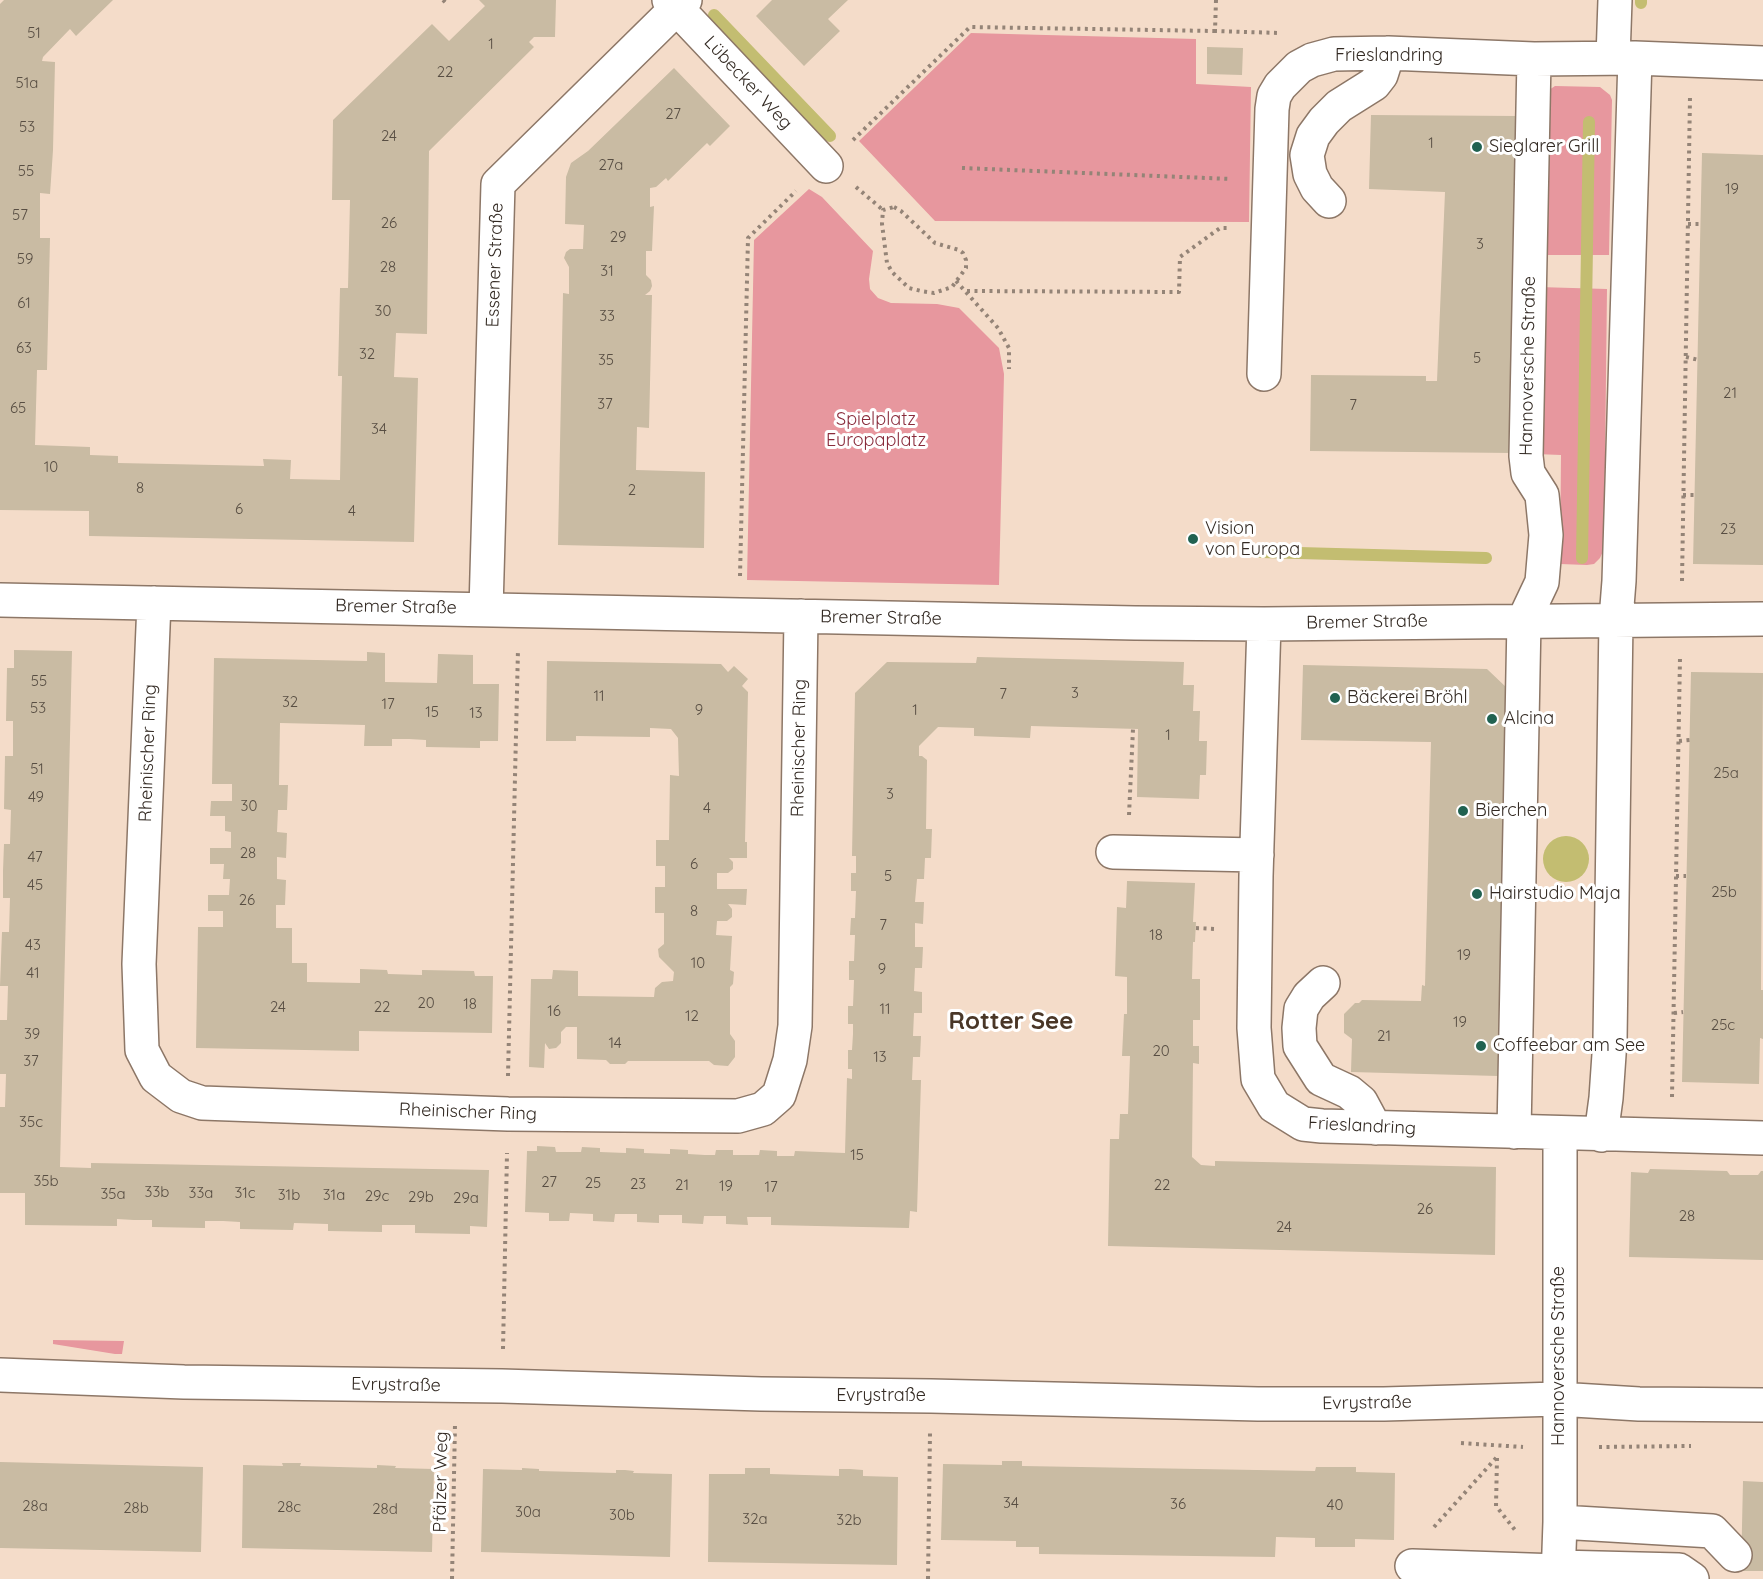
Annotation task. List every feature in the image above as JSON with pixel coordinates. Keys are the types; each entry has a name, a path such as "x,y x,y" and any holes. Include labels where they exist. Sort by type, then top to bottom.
{"street":[{"path":"1601,1135 1610,1040 1616,619 1620,569 1624,58 1615,0"},
{"name":"Lübecker Weg","path":"677,3 826,166"},
{"name":"Essener Straße","path":"486,609 498,184 677,3"},
{"path":"1329,201 1317,188 1310,174 1307,156 1313,136 1339,106 1374,84 1381,75 1388,53"},
{"name":"Frieslandring","path":"1264,374 1272,109 1274,96 1288,76 1312,60 1334,54 1388,53 1534,59 1624,58 1763,63"},
{"name":"Hannoversche Straße","path":"1514,1132 1524,620 1542,582 1546,535 1542,495 1528,473 1526,456 1534,59"},
{"name":"Bremer Straße","path":"0,600 1264,624 1763,619"},
{"name":"Rheinischer Ring","path":"154,603 139,964 142,1050 156,1077 181,1096 202,1103 508,1114 738,1116 763,1109 779,1095 790,1060 795,1026 801,616"},
{"name":"Frieslandring","path":"1264,624 1254,1028 1258,1079 1274,1106 1303,1124 1560,1134 1763,1138"},
{"path":"1120,863 1257,866"},
{"path":"1323,983 1309,996 1301,1009 1300,1046 1321,1079 1349,1092 1361,1102 1375,1128"},
{"name":"Hannoversche Straße","path":"1558,1572 1560,1134"},
{"name":"Evrystraße","path":"0,1374 184,1382 502,1386 761,1394 1258,1404 1384,1404 1558,1399 1639,1404 1763,1405"},
{"path":"1560,1522 1712,1531 1735,1555"},
{"path":"1412,1566 1558,1572 1678,1570 1692,1579"}],"path":[{"path":"1215,31 1216,0"},
{"path":"739,614 747,238 803,184 826,166 970,27 1280,33"},
{"path":"962,168 1269,181"},
{"path":"894,207 935,243 963,253 966,268 956,281 952,287 934,293 909,288 901,282 887,263 882,224 884,210 894,207"},
{"path":"1688,224 1700,224"},
{"path":"967,291 1179,292 1180,257 1220,228 1268,228"},
{"path":"956,281 998,328 1009,348 1009,369"},
{"path":"1686,357 1699,360"},
{"path":"1683,495 1695,495"},
{"path":"502,1386 518,609"},
{"path":"1129,821 1133,729"},
{"path":"1678,741 1690,740"},
{"path":"1676,876 1686,876"},
{"path":"1674,1013 1683,1012"},
{"name":"Pfälzer Weg","path":"452,1579 456,1386"},
{"path":"928,1579 931,1396"},
{"path":"1505,1447 1698,1445"},
{"path":"1426,1536 1497,1457 1496,1506 1529,1545 1558,1572"}],"green space":[{"path":"971,33 1196,39 1196,84 1251,87 1249,222 935,221 859,141"},
{"path":"1555,86 1600,87 1610,95 1612,100 1609,255 1539,255 1546,92"},
{"name":"Spielplatz Europaplatz","path":"809,189 822,197 873,251 870,289 878,298 891,303 937,304 959,308 999,348 1004,374 999,585 747,580 754,240"},
{"path":"1538,287 1607,289 1604,549 1594,564 1560,564 1561,455 1535,454"},
{"path":"53,1340 124,1341 122,1354 115,1354 53,1344"}],"shaded area":[{"path":"1566,836 1582,843 1589,859 1582,875 1566,882 1550,875 1543,859 1550,843"}],"building":[{"path":"4,0 113,0 76,36 70,29 43,57 42,61 55,62 50,194 40,193 40,238 50,238 47,370 37,370 35,445 90,447 90,455 118,456 118,463 264,466 263,459 291,460 290,479 340,480 342,376 338,376 340,288 348,288 350,200 332,200 333,120 432,24 449,41 485,6 479,0 556,0 555,37 534,37 529,42 534,47 429,151 427,334 396,333 394,377 418,378 414,542 89,536 89,511 0,510 0,4"},
{"path":"772,0 848,0 828,19 840,31 804,66 756,16"},
{"path":"1207,47 1243,48 1242,75 1207,74"},
{"path":"674,68 730,126 710,146 707,143 668,181 666,178 656,187 650,188 650,207 654,206 652,251 646,251 646,275 651,280 652,286 645,295 652,295 649,428 637,427 636,470 705,472 704,548 558,545 563,293 569,294 569,267 564,258 570,249 583,249 584,225 565,224 566,177 571,163 588,151"},
{"path":"1371,115 1518,116 1514,453 1310,451 1311,375 1426,376 1426,381 1437,381 1445,192 1369,189"},
{"path":"1702,153 1763,155 1763,565 1693,564"},
{"path":"14,650 72,651 60,1167 91,1168 91,1163 489,1170 487,1227 470,1226 470,1234 415,1233 415,1225 382,1225 382,1232 328,1231 328,1224 294,1223 293,1230 240,1229 240,1222 223,1221 205,1221 205,1228 152,1227 152,1220 117,1219 117,1226 25,1225 25,1193 0,1193 0,1107 5,1107 6,1074 0,1074 0,1020 7,1020 8,986 0,986 2,932 9,932 10,898 3,898 4,844 10,844 11,810 4,809 5,756 13,756 13,721 6,721 7,668 14,668"},
{"path":"367,652 385,653 385,682 437,683 438,654 473,655 473,684 499,684 498,741 480,741 480,748 426,747 426,740 409,739 392,739 392,746 364,746 365,725 280,723 279,785 288,785 287,810 278,810 277,832 287,833 286,858 277,857 277,879 286,880 285,905 276,905 276,928 292,928 292,963 307,963 307,982 360,983 360,969 387,970 388,974 422,975 422,970 474,971 475,976 493,976 492,1033 359,1031 359,1051 196,1048 198,927 223,927 223,911 208,911 208,895 229,895 230,879 223,879 224,864 210,864 210,848 231,848 231,832 225,831 225,816 210,816 211,801 232,801 232,784 212,784 214,658 367,661"},
{"path":"977,657 1184,662 1183,685 1194,685 1193,711 1200,711 1199,741 1207,741 1206,775 1200,775 1199,799 1137,797 1138,729 1031,726 1030,738 974,736 974,728 938,727 919,746 919,756 927,760 926,829 932,829 931,858 925,858 924,879 917,879 915,902 924,902 923,924 915,923 915,947 923,947 922,968 915,968 914,991 922,992 922,1013 914,1013 913,1036 921,1036 920,1057 913,1057 912,1080 921,1080 917,1212 910,1211 909,1228 771,1225 771,1217 747,1217 748,1225 726,1224 726,1216 704,1216 703,1224 682,1223 682,1215 659,1215 659,1223 637,1222 637,1214 615,1214 614,1222 593,1221 593,1214 570,1213 569,1221 549,1221 549,1213 525,1212 527,1151 537,1151 537,1146 555,1147 556,1152 581,1152 582,1147 600,1148 600,1152 626,1153 626,1148 644,1149 644,1153 670,1154 670,1149 688,1150 688,1154 705,1155 715,1155 716,1150 733,1150 733,1155 759,1155 760,1150 777,1151 777,1156 794,1156 795,1151 845,1153 847,1078 852,1079 852,1069 848,1069 848,1050 852,1050 853,1034 853,1024 848,1024 848,1006 853,1006 854,980 849,980 849,961 854,961 855,935 850,935 851,918 855,918 856,891 851,891 851,873 856,873 856,856 852,856 855,693 887,662 976,663"},
{"path":"547,661 721,664 728,672 734,666 748,679 742,686 748,692 745,842 747,842 747,858 729,858 733,862 733,869 728,873 717,873 717,889 747,889 746,905 728,904 732,909 732,917 727,921 717,921 716,935 732,936 730,970 734,972 733,984 730,987 730,1034 735,1041 735,1057 728,1066 714,1065 709,1061 628,1061 625,1064 610,1064 606,1060 577,1059 577,1027 566,1027 561,1032 561,1043 556,1048 549,1049 545,1043 544,1068 529,1067 531,979 552,979 553,970 578,971 578,996 654,997 655,988 662,982 673,981 674,972 659,957 658,949 664,944 664,913 655,913 655,887 665,887 665,866 656,866 656,840 669,840 670,775 679,776 678,738 671,729 650,728 650,737 576,736 576,741 546,741"},
{"path":"1303,665 1487,669 1507,688 1498,1076 1351,1072 1352,1039 1344,1033 1344,1014 1355,1003 1362,1000 1421,1001 1422,985 1425,986 1431,742 1301,740"},
{"path":"1691,672 1763,673 1761,990 1763,990 1763,1039 1760,1038 1759,1084 1682,1082"},
{"path":"1127,881 1195,883 1193,922 1196,922 1192,979 1200,979 1200,1020 1193,1020 1193,1046 1199,1046 1199,1064 1193,1063 1192,1157 1201,1165 1215,1166 1215,1161 1496,1167 1495,1255 1108,1246 1110,1139 1119,1139 1120,1114 1128,1114 1130,1056 1122,1056 1124,1014 1127,1014 1127,977 1115,976 1117,907 1126,908"},
{"path":"1650,1169 1727,1171 1730,1175 1758,1175 1763,1171 1763,1260 1629,1257 1631,1172 1648,1173"},
{"path":"1002,1461 1022,1461 1022,1466 1315,1471 1316,1467 1356,1467 1356,1472 1395,1473 1394,1540 1355,1539 1355,1547 1315,1547 1315,1538 1276,1537 1275,1557 1039,1554 1039,1547 1016,1547 1016,1541 941,1540 943,1464 1002,1465"},
{"path":"0,1462 203,1467 201,1552 0,1548"},
{"path":"282,1463 301,1463 300,1466 377,1468 377,1465 434,1469 432,1552 242,1548 243,1465 283,1466"},
{"path":"522,1468 539,1469 539,1471 616,1473 616,1470 625,1470 634,1471 633,1473 672,1474 670,1557 481,1552 483,1469 522,1470"},
{"path":"745,1468 770,1468 770,1474 839,1476 839,1469 850,1469 863,1470 863,1476 898,1477 897,1565 708,1562 709,1474 745,1474"},
{"path":"1743,1481 1763,1482 1763,1571 1741,1571"}],"waterway":[{"path":"714,15 830,136"},
{"path":"1582,558 1589,122"},
{"path":"1261,552 1486,558"}],"place":[{"name":"Sieglarer Grill","path":"1477,147"},
{"name":"Vision von Europa","path":"1193,539"},
{"name":"Bäckerei Bröhl","path":"1335,698"},
{"name":"Alcina","path":"1492,719"},
{"name":"Bierchen","path":"1463,811"},
{"name":"Hairstudio Maja","path":"1477,894"},
{"name":"Coffeebar am See","path":"1481,1046"}],"district":[{"name":"Rotter See","path":"1011,1022"}]}
